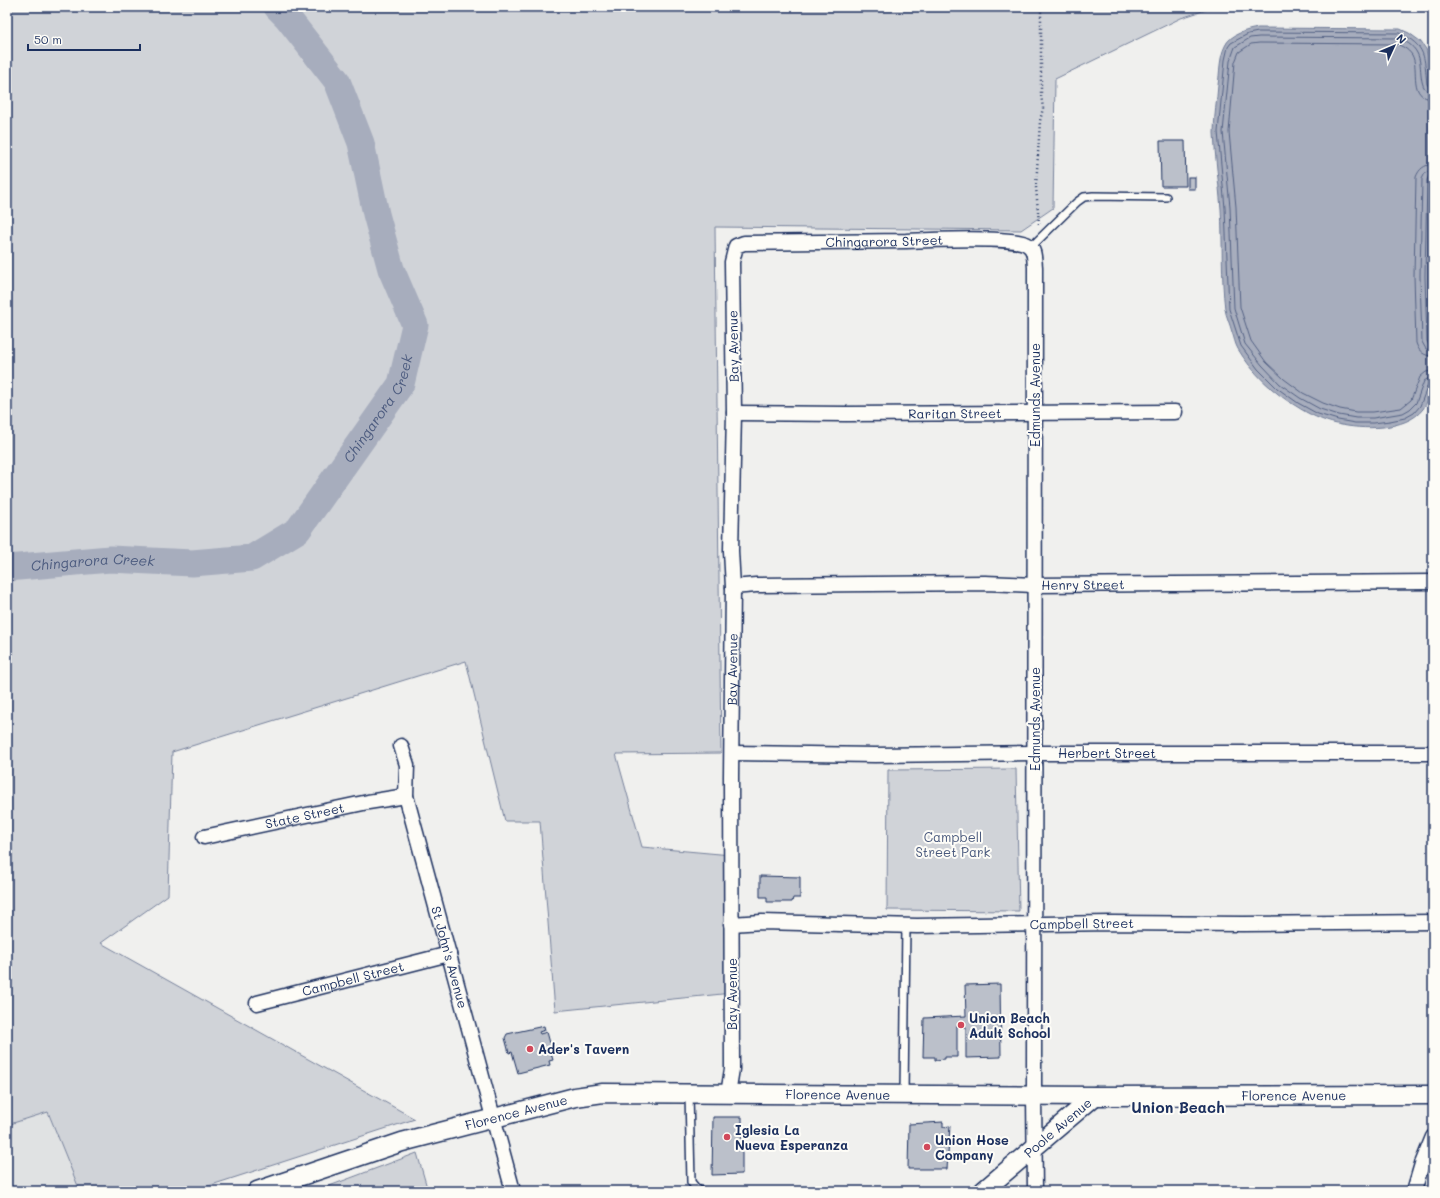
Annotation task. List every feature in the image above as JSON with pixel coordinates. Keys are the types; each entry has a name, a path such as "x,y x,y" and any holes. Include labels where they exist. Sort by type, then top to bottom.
{"street":[{"name":"Chingarora Street","path":"736,246 744,243 928,240 1010,240 1027,244 1035,243"},
{"name":"Edmunds Avenue","path":"1035,243 1035,1191"},
{"name":"Bay Avenue","path":"728,1094 732,1069 731,924 733,586 731,551 734,413 732,262 736,246"},
{"name":"Raritan Street","path":"734,413 846,414 1175,412"},
{"name":"Henry Street","path":"733,586 985,583 1034,585 1433,582"},
{"name":"St John's Avenue","path":"401,746 407,765 406,796 513,1191"},
{"name":"Herbert Street","path":"732,753 875,755 1035,753 1433,753"},
{"name":"State Street","path":"204,837 368,802 406,796"},
{"name":"Campbell Street","path":"731,924 762,922 906,925 1034,925 1112,923 1251,924 1433,922"},
{"name":"Campbell Street","path":"258,1003 449,954"},
{"name":"Florence Avenue","path":"257,1191 402,1142 575,1097 604,1093 1095,1096 1433,1095"},
{"name":"Poole Avenue","path":"983,1191 1034,1146 1095,1096"},
{"path":"1414,1191 1422,1164 1433,1137"}],"lane":[{"path":"1035,243 1077,202 1086,196 1166,197"},
{"path":"904,1094 906,925"},
{"path":"689,1094 691,1182 700,1191"}],"path":[{"path":"1035,243 1036,186 1040,121 1043,108 1041,95 1041,7"}],"shaded area":[{"path":"48,1112 80,1191 7,1191 7,1125"}],"green space":[{"path":"7,7 1215,7 1181,18 1055,79 1053,208 1021,230 715,227 721,753 616,754 642,847 731,855 732,993 555,1011 540,821 505,821 466,661 172,752 168,895 101,943 415,1119 193,1191 80,1191 48,1112 7,1125"},
{"name":"Campbell Street Park","path":"1016,769 1019,911 887,910 888,770"},
{"path":"417,1153 428,1191 316,1191"}],"water":[{"path":"1258,28 1400,29 1409,33 1420,41 1426,49 1430,61 1432,92 1429,276 1432,371 1430,390 1426,405 1415,416 1395,425 1371,428 1347,426 1326,421 1306,412 1287,401 1263,381 1243,357 1236,345 1226,312 1224,297 1221,209 1214,121 1221,60 1225,46 1231,38 1244,31"}],"building":[{"path":"1160,141 1185,141 1186,186 1161,186"},
{"path":"1188,177 1195,177 1195,189 1188,189"},
{"path":"760,876 800,877 800,898 793,898 792,902 767,902 767,897 760,897"},
{"path":"1000,984 1001,1057 966,1058 966,1027 957,1026 957,1057 945,1057 945,1059 935,1060 935,1057 923,1057 924,1018 966,1016 965,985"},
{"name":"Ader's Tavern","path":"544,1026 545,1030 539,1032 540,1034 547,1032 550,1043 553,1042 555,1048 550,1050 553,1060 549,1061 550,1065 518,1073 512,1052 509,1053 505,1038 507,1034"},
{"name":"Iglesia La Nueva Esperanza","path":"713,1117 742,1117 742,1174 712,1175"},
{"path":"943,1122 943,1127 950,1126 947,1169 908,1169 909,1124"}],"waterway":[{"name":"Chingarora Creek","path":"7,568 110,559 192,563 252,558 298,530 401,384 415,325 391,269 376,214 361,143 337,81 287,17 277,7"}],"place":[{"name":"Union Beach Adult School","path":"961,1025"},
{"name":"Ader's Tavern","path":"530,1049"},
{"name":"Iglesia La Nueva Esperanza","path":"727,1137"},
{"name":"Union Hose Company","path":"927,1147"}],"district":[{"name":"Union Beach","path":"1178,1108"}]}
